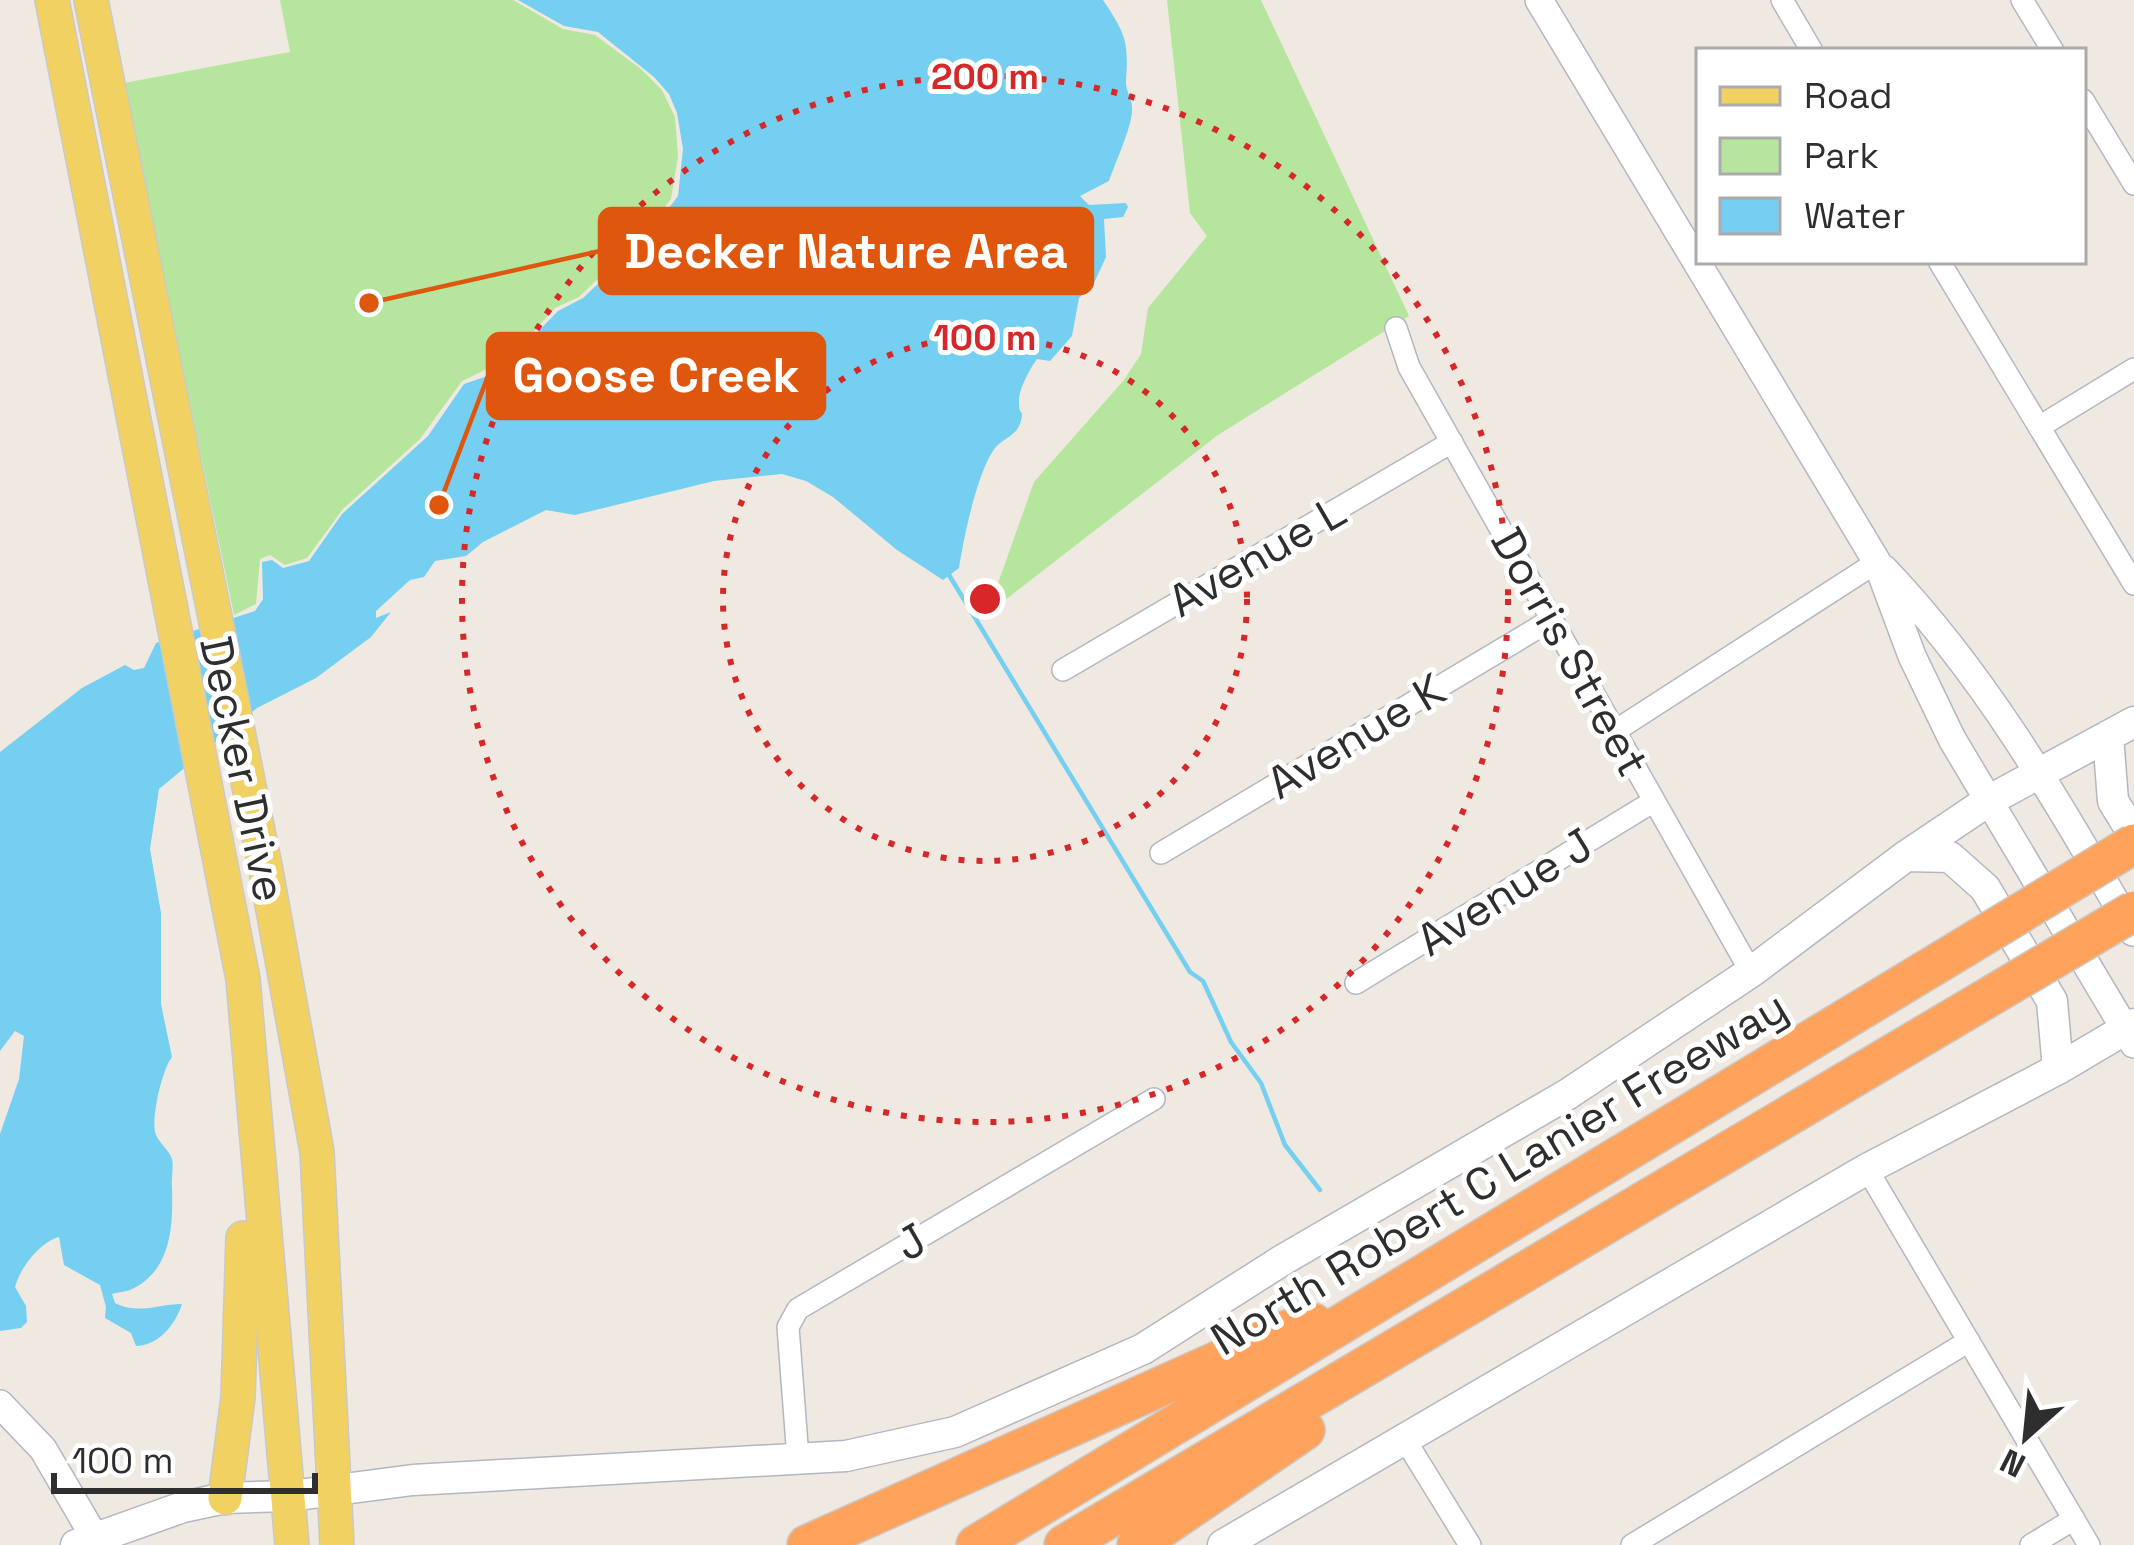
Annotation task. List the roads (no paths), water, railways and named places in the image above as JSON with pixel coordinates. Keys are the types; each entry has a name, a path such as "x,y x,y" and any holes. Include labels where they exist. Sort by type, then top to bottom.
{"highway":[{"name":"North Robert C Lanier Freeway","path":"976,1545 2134,844"},
{"path":"1064,1545 1994,994 2124,924"},
{"path":"1136,1545 1445,1339 1490,1296"},
{"path":"807,1545 1287,1330 1364,1308"}],"main road":[{"name":"Decker Drive","path":"52,0 243,979 292,1545"},
{"name":"Decker Drive","path":"91,0 266,871 317,1152 337,1545"},
{"path":"85,1541 183,1507 225,1498 290,1496 413,1480 846,1456 955,1432 1143,1349 1281,1262 1568,1094 1751,973 1906,856 1988,801 2121,729"},
{"path":"2121,729 2113,801 2134,835"},
{"path":"1906,856 1949,857 1985,888 2052,1000 2058,1069"},
{"path":"225,1498 238,1396 244,1274 236,1093 243,979"},
{"path":"1223,1545 1867,1168 2130,1033"}],"street":[{"path":"1539,0 1696,261"},
{"path":"1781,0 1810,48"},
{"path":"2022,0 2051,48"},
{"path":"2086,105 2134,184"},
{"path":"1698,264 1877,562 1912,656 1952,739 2130,1033"},
{"path":"1941,264 2134,584"},
{"name":"Dorris Street","path":"1396,328 1408,368 1751,973"},
{"path":"2039,427 2134,369"},
{"name":"Avenue L","path":"1063,670 1452,442"},
{"path":"1615,731 1877,562"},
{"path":"1877,562 1984,687 2041,772 2124,924"},
{"name":"Avenue K","path":"1161,853 1551,620"},
{"name":"Avenue J","path":"1357,983 1654,801"},
{"name":"J","path":"798,1458 788,1327 798,1309 1154,1099"},
{"path":"1867,1168 2089,1545"},
{"path":"1632,1545 1969,1341"},
{"path":"0,1404 43,1449 85,1541"},
{"path":"1405,1438 1470,1545"},
{"path":"2031,1545 2074,1519"}],"water":[{"path":"518,0 1103,0 1124,38 1132,115 1109,181 1080,196 1089,205 1126,203 1128,207 1123,217 1104,219 1106,257 1094,283 1079,298 1072,336 1050,361 1037,359 1028,374 1019,398 1019,426 988,459 972,505 959,568 943,580 897,550 833,497 782,474 714,481 575,515 546,510 483,542 466,556 435,561 424,577 410,580 376,611 376,618 391,612 371,637 316,678 257,708 159,789 150,849 161,913 161,1004 172,1057 158,1096 155,1128 172,1159 172,1215 168,1245 155,1271 130,1290 112,1294 115,1303 132,1308 182,1304 165,1332 136,1346 131,1333 105,1318 100,1285 64,1265 59,1237 38,1250 15,1287 26,1306 27,1322 21,1328 0,1331 0,1134 19,1079 24,1036 15,1031 0,1051 0,752 82,688 125,665 144,668 156,643 255,611 263,599 262,562 272,560 283,568 309,561 342,514 428,436 464,384 520,358 518,352 558,311 583,298 645,240 678,196 683,149 669,94 598,32 564,26"}],"waterway":[{"path":"949,575 1190,972 1203,981 1231,1042 1261,1083 1285,1145 1320,1190"}],"place":[{"name":"Decker Nature Area","path":"369,303"},
{"name":"Goose Creek","path":"439,505"}]}
